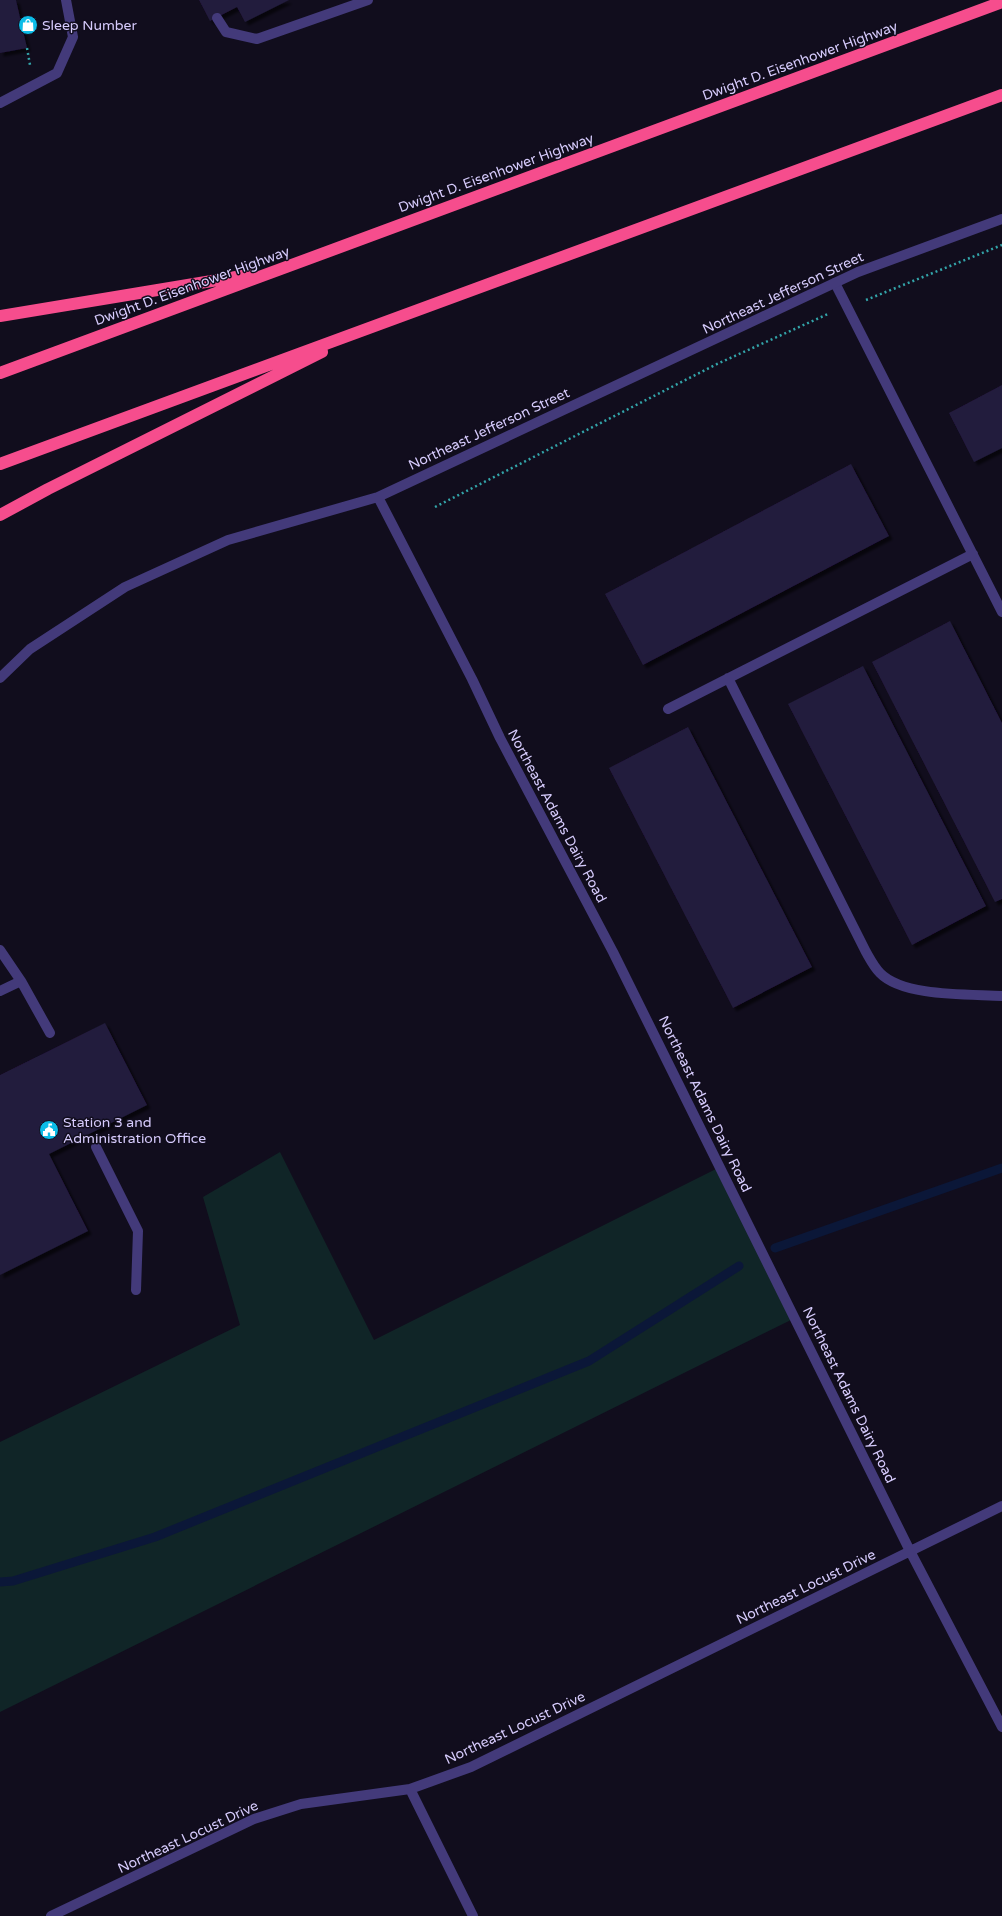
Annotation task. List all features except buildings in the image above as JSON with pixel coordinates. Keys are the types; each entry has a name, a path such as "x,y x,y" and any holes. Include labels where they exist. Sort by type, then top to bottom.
{"highway":[{"name":"Dwight D. Eisenhower Highway","path":"0,373 1002,2"},
{"path":"0,464 1002,95"},
{"path":"0,316 277,271"},
{"path":"0,515 48,489 378,325"}],"street":[{"path":"0,103 56,73 73,37 66,0"},
{"path":"217,18 226,32 257,39 368,0"},
{"name":"Northeast Jefferson Street","path":"0,678 30,649 125,587 228,540 378,497 858,272 1002,219"},
{"path":"835,283 1002,612"},
{"name":"Northeast Adams Dairy Road","path":"378,497 472,679 500,738 616,957 910,1551 1002,1727"},
{"path":"668,709 972,554"},
{"path":"728,678 866,952 880,973 889,980 915,990 1002,996"},
{"path":"0,950 21,981 50,1033"},
{"path":"0,991 21,981"},
{"path":"96,1147 138,1231 136,1290"},
{"name":"Northeast Locust Drive","path":"51,1916 254,1819 301,1804 410,1788 471,1767 1002,1506"},
{"path":"410,1788 473,1916"}],"path":[{"path":"27,48 31,70"},
{"path":"435,507 717,364 819,317 847,308 1002,245"}],"green space":[{"path":"280,1152 374,1340 720,1167 795,1318 0,1712 0,1442 240,1325 203,1197"}],"waterway":[{"path":"775,1248 1002,1168"},
{"path":"0,1582 13,1581 155,1537 589,1361 739,1266"}],"place":[{"name":"Sleep Number","path":"28,25"},
{"name":"Station 3 and Administration Office","path":"49,1130"}]}
